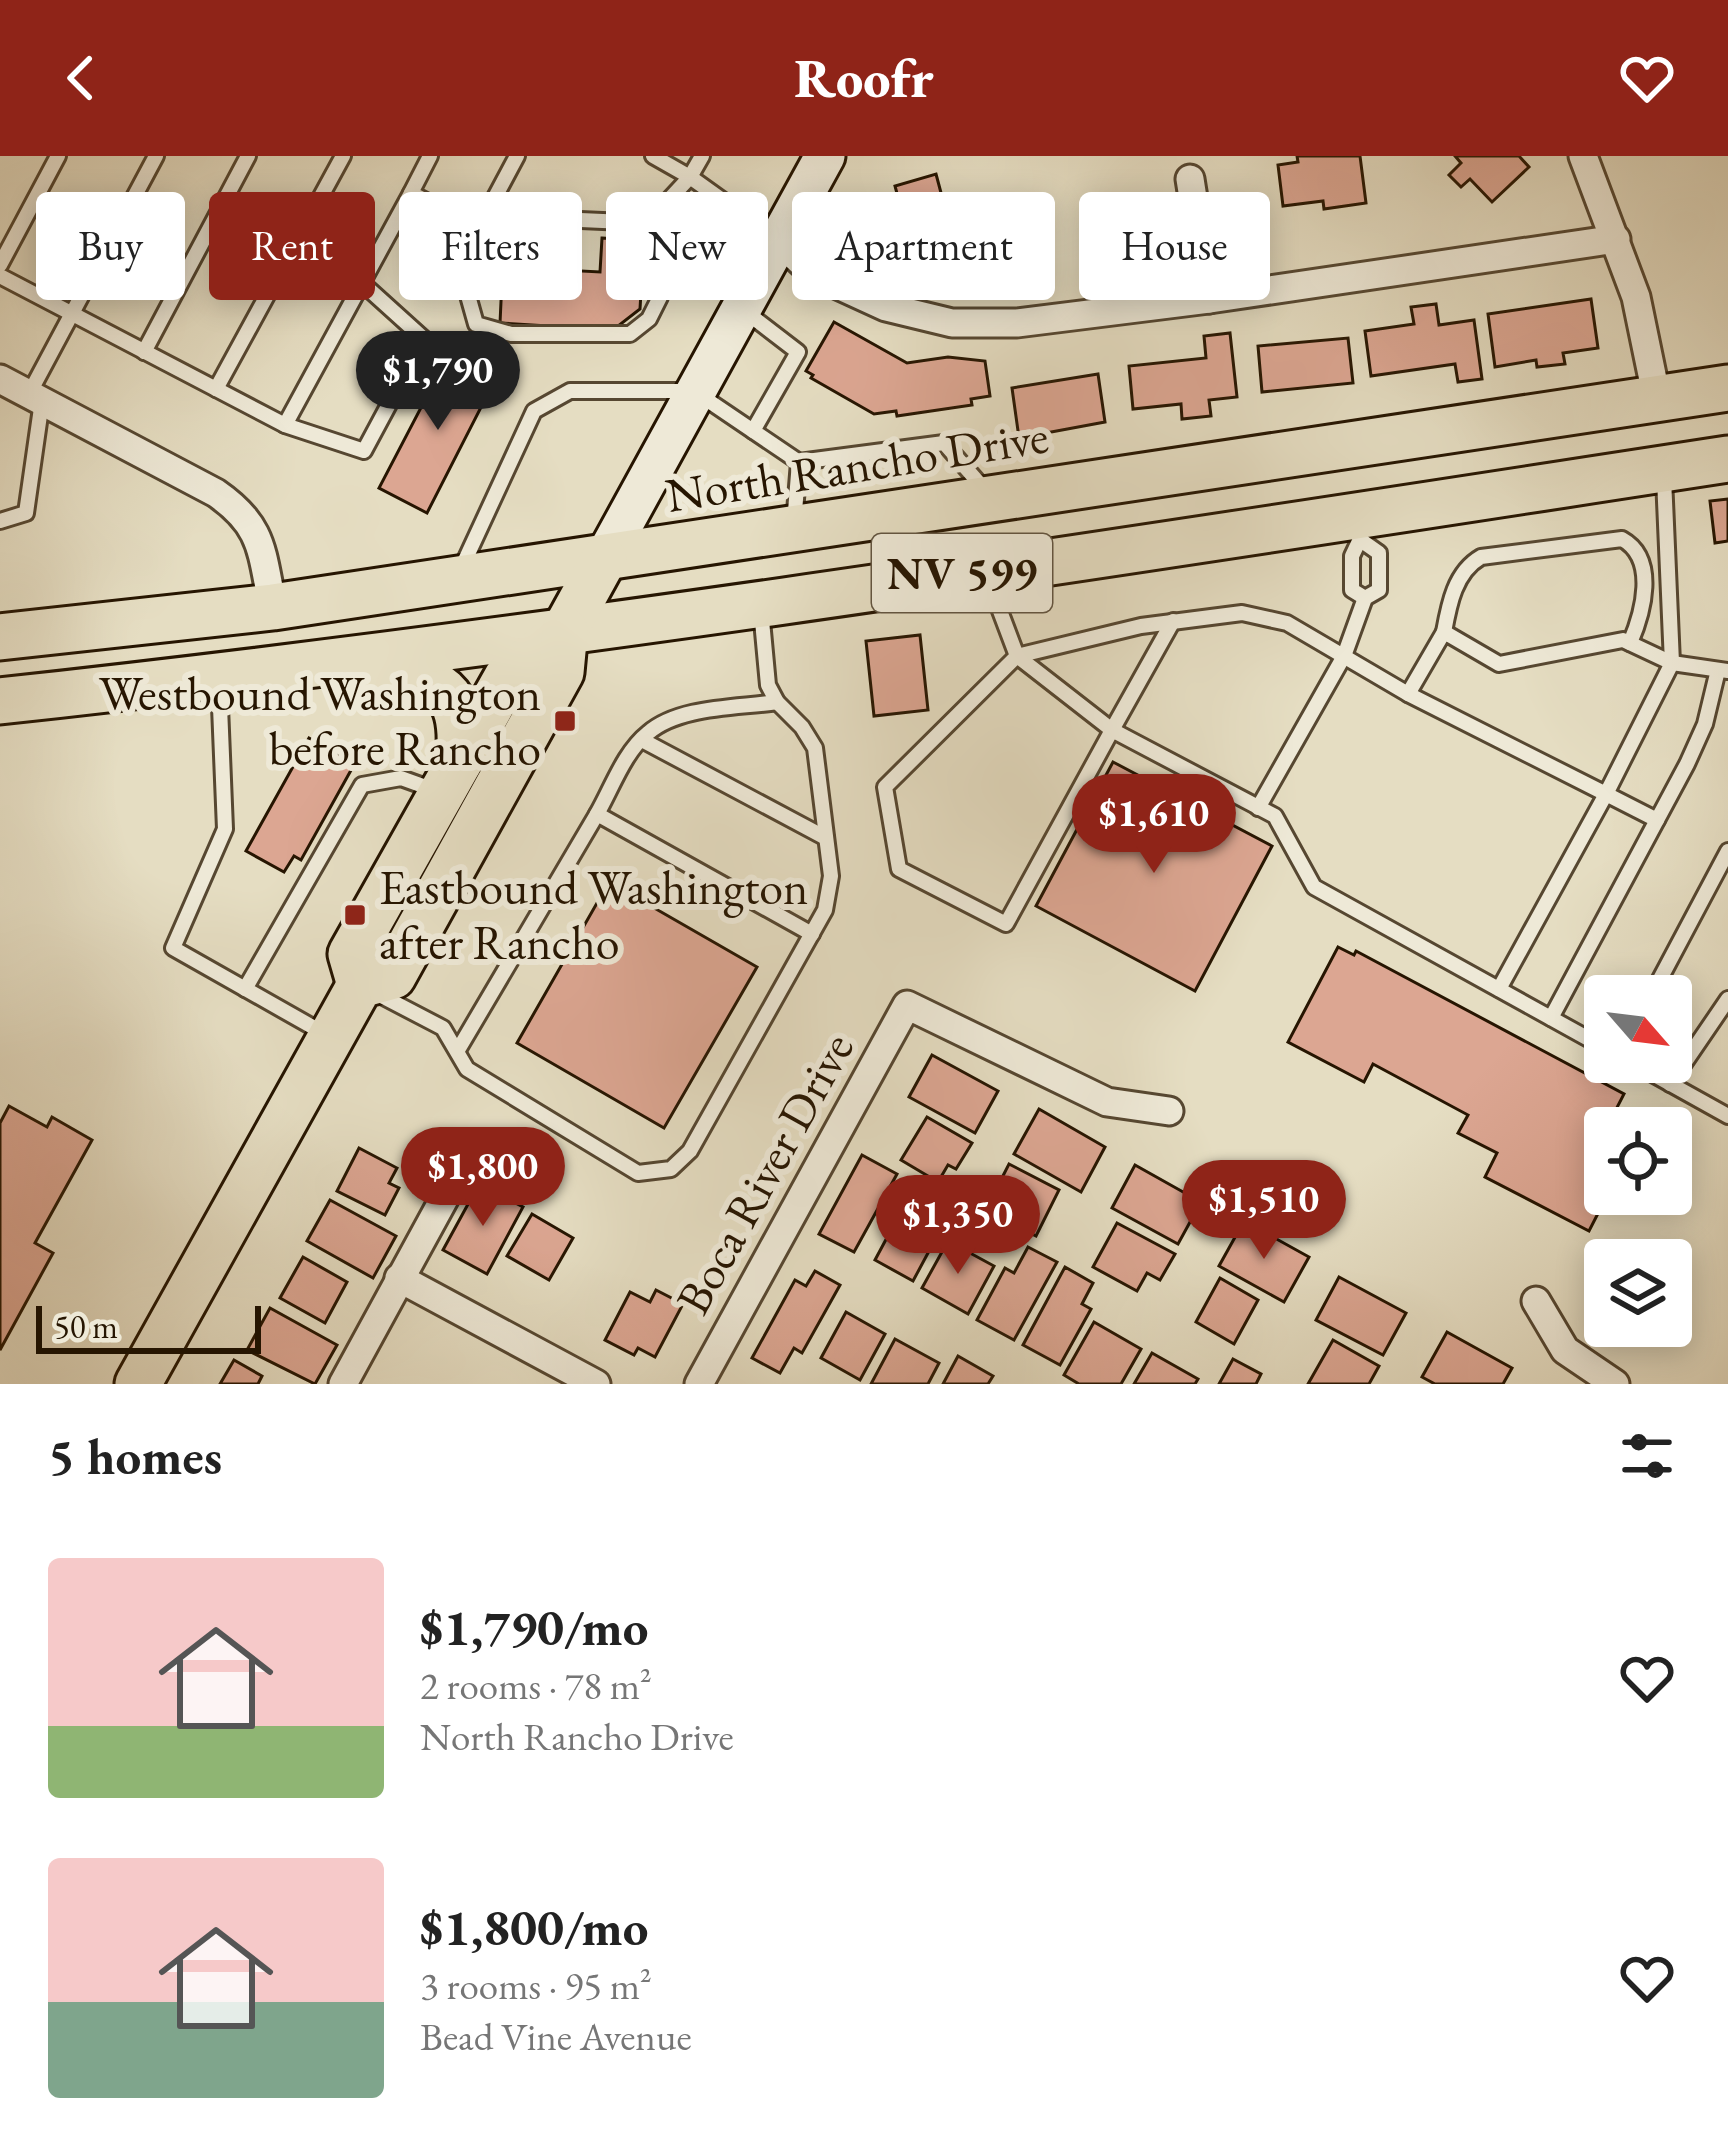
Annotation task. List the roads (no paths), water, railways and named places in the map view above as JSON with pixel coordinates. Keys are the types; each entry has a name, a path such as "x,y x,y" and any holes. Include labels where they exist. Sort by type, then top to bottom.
{"main road":[{"path":"137,1384 360,985 351,954 507,677 565,630 825,156"},
{"name":"North Rancho Drive","path":"0,637 273,607 1728,388"},
{"path":"1354,443 1360,528"},
{"name":"NV 599","path":"0,701 761,605 984,569 1360,528 1728,459"},
{"path":"360,985 393,976 561,672 565,630"},
{"path":"337,661 403,674 449,694 459,709 462,728 451,777"}],"street":[{"path":"1583,156 1636,298 1657,399"},
{"path":"1190,179 1192,192"},
{"path":"1270,290 1616,239"},
{"path":"778,240 814,274 886,307 952,323 1017,322 1201,300"},
{"path":"0,379 240,509 255,528 273,607"},
{"name":"Boca River Drive","path":"699,1384 908,1005 1107,1102 1168,1111"},
{"path":"343,1384 446,1197"},
{"path":"399,1278 596,1384"},
{"path":"1536,1301 1565,1350 1615,1384"}],"lane":[{"path":"0,265 58,156"},
{"path":"0,521 26,512 36,398 71,314 156,156"},
{"path":"144,352 248,156"},
{"path":"216,389 343,156"},
{"path":"412,192 430,156"},
{"path":"498,192 517,156"},
{"path":"653,156 778,240"},
{"path":"676,192 702,156"},
{"path":"375,259 399,215"},
{"path":"0,276 285,425 364,451 424,339 375,295"},
{"path":"285,425 353,300"},
{"path":"469,300 476,324 511,334 630,334 649,319 658,300"},
{"path":"740,307 798,352 752,430"},
{"path":"456,579 534,411 570,391 694,391 799,462 944,443 993,499"},
{"path":"794,530 799,462"},
{"path":"1499,989 1672,663 1663,469"},
{"path":"1360,528 1352,556 1352,590 1365,598"},
{"path":"1258,808 1344,656 1365,598 1379,590 1379,553 1360,528"},
{"path":"1408,694 1444,632 1456,585 1470,563 1481,556 1622,539 1636,553 1644,576 1643,613 1630,643"},
{"path":"984,569 1017,656 1112,730 1275,816 1314,887 1584,1036"},
{"path":"360,985 443,1028 467,1069 638,1173 671,1169 690,1151 825,910 831,876 815,748 768,685 761,605"},
{"path":"1173,621 1006,924 899,869 885,787 1017,656 1173,621 1242,613 1287,623 1408,694 1657,820"},
{"path":"1444,632 1499,664 1623,640 1672,663 1723,670 1705,724 1551,1018"},
{"path":"218,677 225,829 173,948 331,1038"},
{"path":"458,1050 642,740 676,717 777,702"},
{"path":"642,740 826,838"},
{"path":"245,989 362,785 451,777"},
{"path":"597,814 812,934"},
{"path":"1662,975 1728,851"},
{"path":"1728,999 1670,1084 1728,1116"}],"place":[{"name":"Westbound Washington before Rancho","path":"565,721"},
{"name":"Eastbound Washington after Rancho","path":"355,915"}]}
